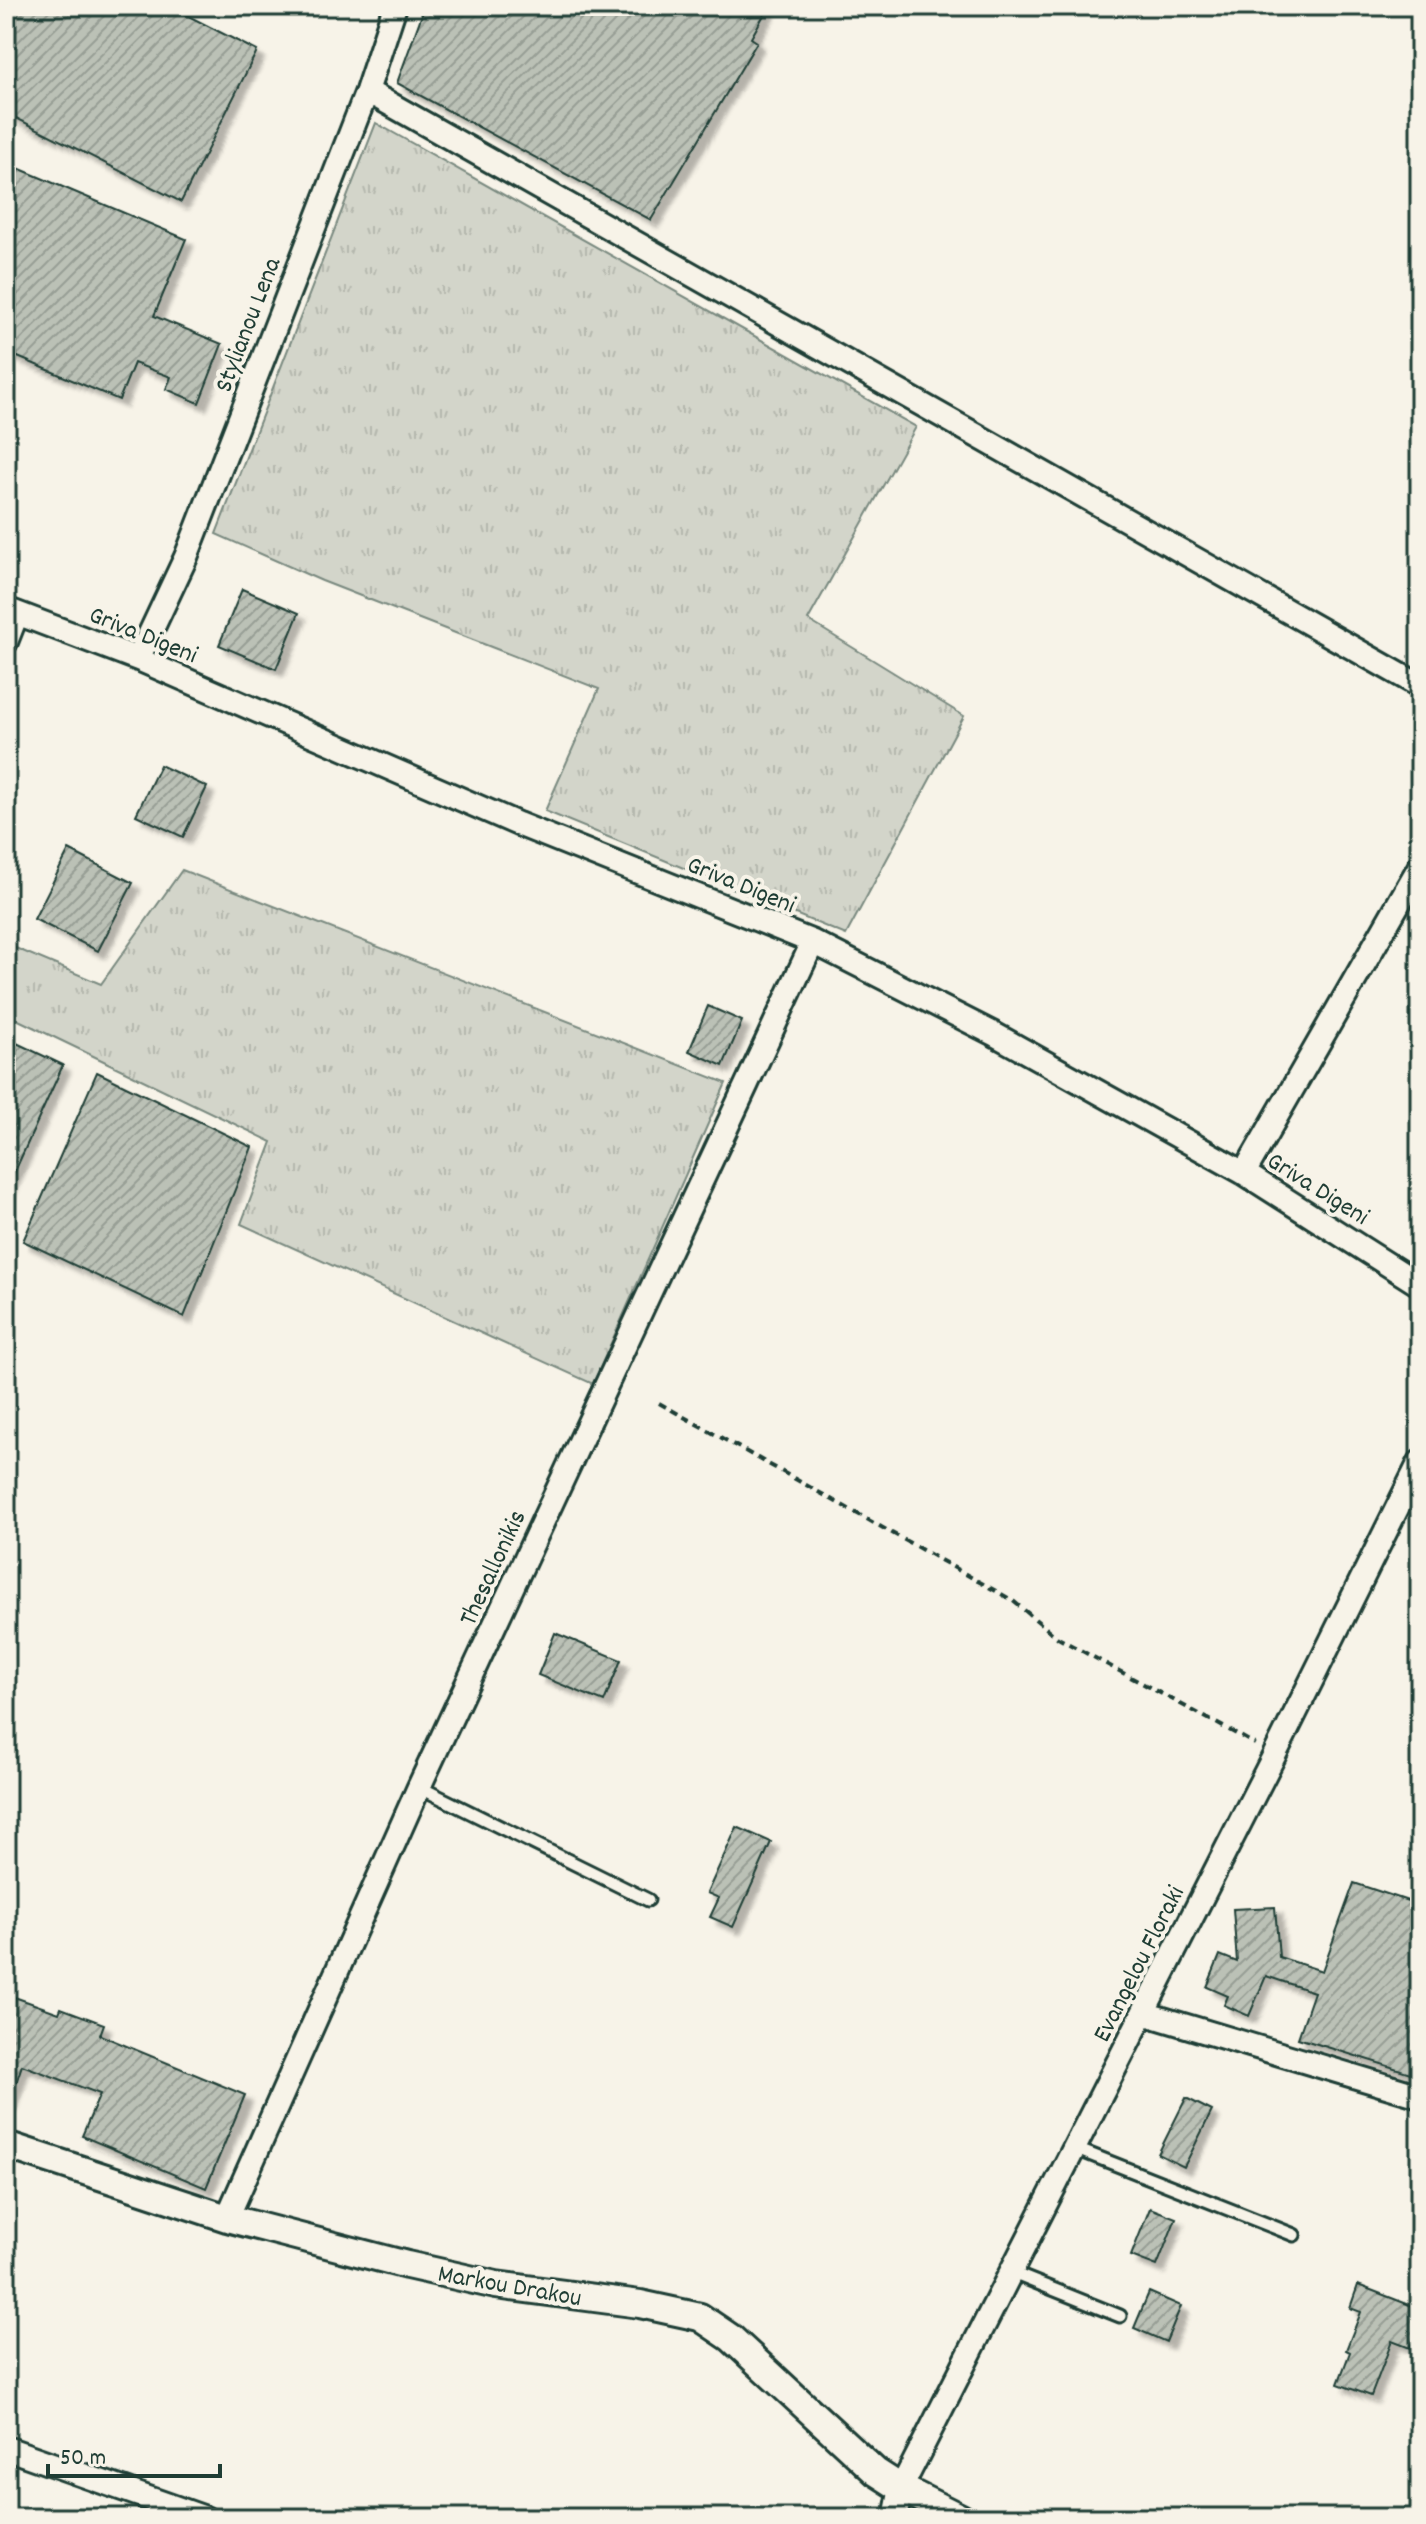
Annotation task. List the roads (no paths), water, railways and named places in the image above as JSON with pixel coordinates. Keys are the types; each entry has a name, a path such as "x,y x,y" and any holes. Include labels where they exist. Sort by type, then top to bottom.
{"street":[{"name":"Stylianou Lena","path":"138,659 186,557 367,91 395,6"},
{"path":"367,91 1420,686"},
{"path":"6,642 12,612"},
{"name":"Griva Digeni","path":"12,612 138,659 518,824 813,942 994,1034 1244,1173 1420,1285"},
{"path":"1244,1173 1420,866"},
{"name":"Thesallonikis","path":"227,2218 419,1787 813,942"},
{"name":"Evangelou Floraki","path":"895,2518 901,2488 1275,1754 1420,1462"},
{"path":"1143,2013 1420,2096"},
{"name":"Markou Drakou","path":"6,2145 227,2218 393,2262 496,2285 640,2304 700,2317 731,2338 860,2457 901,2488 961,2518"},
{"path":"6,2448 205,2518"}],"lane":[{"path":"419,1787 648,1900"},
{"path":"1074,2148 1294,2235"},
{"path":"1010,2272 1120,2316"}]}
